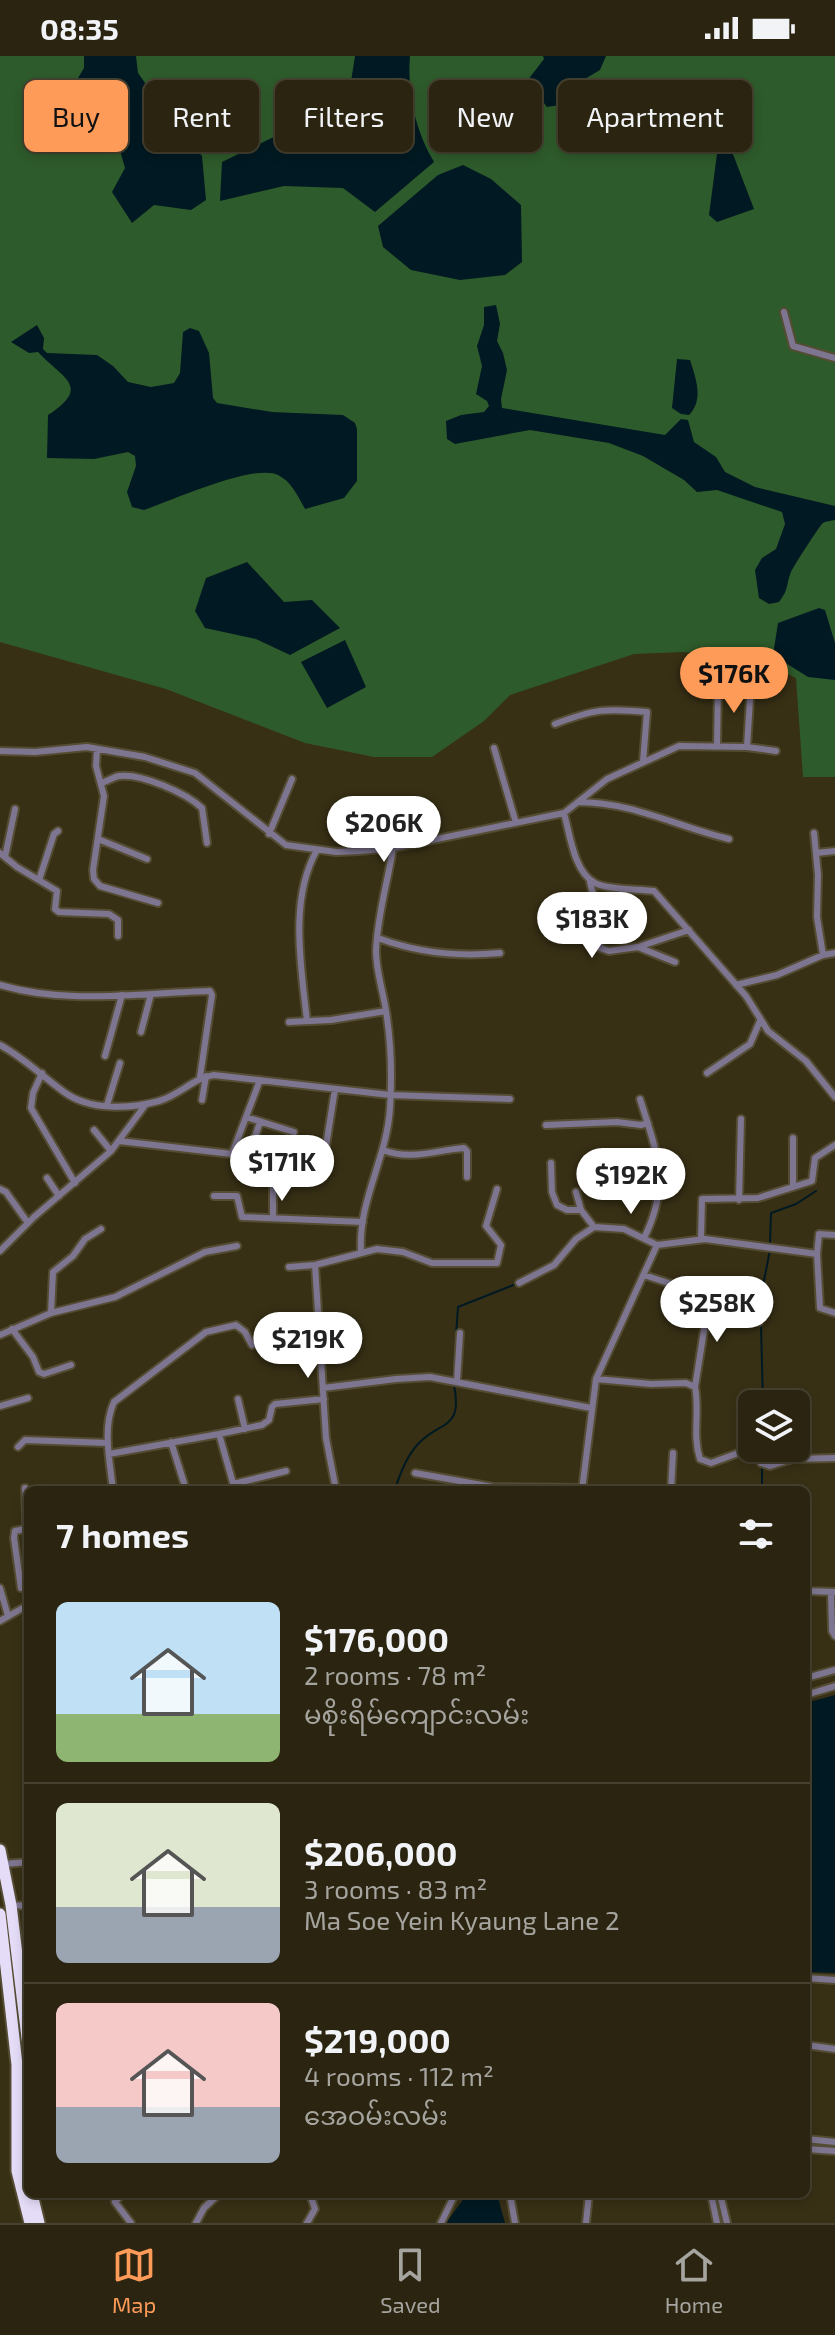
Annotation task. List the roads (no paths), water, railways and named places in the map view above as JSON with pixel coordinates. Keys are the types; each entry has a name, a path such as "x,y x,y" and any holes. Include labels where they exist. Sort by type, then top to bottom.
{"highway":[{"path":"0,1850 11,1905 24,2011"},
{"path":"0,1914 16,1941 23,2066 17,2171 30,2223"},
{"path":"33,2198 39,2223"}],"street":[{"path":"784,312 793,346 835,358"},
{"path":"747,747 751,683"},
{"path":"717,746 718,684"},
{"path":"555,724 589,711 608,708 647,712 643,762"},
{"path":"0,751 35,752 70,746 145,757 195,773 286,845 317,850 359,851 393,848 564,813 607,779 679,746 747,747 776,751"},
{"path":"494,748 516,823"},
{"path":"97,749 96,766 104,796 93,870 98,885 158,903"},
{"path":"102,783 126,776 171,788 202,808 207,843"},
{"path":"269,834 292,779"},
{"path":"578,802 613,804 729,839"},
{"path":"15,809 3,855 57,891 55,909 59,912 109,914 118,920 118,936"},
{"path":"564,813 579,865 593,887 600,948 609,951 638,947 689,930"},
{"path":"39,880 54,834 58,831"},
{"path":"814,833 816,908 823,955"},
{"path":"98,839 147,859"},
{"path":"361,1251 367,1198 383,1150 390,1095 390,1046 377,968 378,938 393,848"},
{"path":"307,1021 300,916 303,883 317,850"},
{"path":"816,853 835,851"},
{"path":"587,876 597,884 654,891 736,985 768,1031 806,1061 835,1097"},
{"path":"378,938 401,946 453,955 500,953"},
{"path":"638,947 675,962"},
{"path":"736,985 777,975 835,953"},
{"path":"0,985 58,996 212,992 202,1100"},
{"path":"141,1032 151,994"},
{"path":"105,1056 122,995"},
{"path":"289,1022 386,1011"},
{"path":"707,1073 750,1044 760,1021"},
{"path":"0,1045 42,1073 65,1094 86,1103 126,1107 146,1103 175,1095 203,1077 241,1077 390,1095 510,1099"},
{"path":"107,1105 120,1063"},
{"path":"42,1073 33,1093 31,1108 75,1183"},
{"path":"119,1141 232,1154 260,1080"},
{"path":"323,1165 335,1089"},
{"path":"640,1099 657,1155 660,1192 644,1238"},
{"path":"0,1251 111,1151 146,1103"},
{"path":"246,1117 294,1132"},
{"path":"739,1200 741,1119"},
{"path":"255,1148 254,1140 260,1122"},
{"path":"546,1125 648,1123"},
{"path":"94,1130 111,1151"},
{"path":"793,1138 793,1185"},
{"path":"701,1239 702,1199 739,1200 773,1194 813,1180 815,1158 835,1145"},
{"path":"383,1150 428,1155 464,1148 467,1151 467,1177"},
{"path":"551,1163 552,1192 557,1205 567,1210 581,1210"},
{"path":"47,1178 59,1196"},
{"path":"273,1184 273,1217"},
{"path":"0,1189 6,1192 28,1223"},
{"path":"289,1267 315,1265 361,1251 392,1249 432,1263 497,1263 501,1245 486,1226 497,1189"},
{"path":"576,1192 581,1210 594,1227"},
{"path":"214,1196 237,1196 242,1217 363,1222"},
{"path":"519,1283 554,1265 576,1239 594,1227 624,1229 657,1245 701,1239 817,1254"},
{"path":"51,1313 53,1272 73,1256 85,1239 101,1229"},
{"path":"835,1235 819,1234 817,1254 820,1308 835,1313"},
{"path":"582,1486 596,1379 657,1245"},
{"path":"0,1335 51,1313 115,1297 205,1252 237,1246"},
{"path":"315,1265 326,1438 335,1486"},
{"path":"644,1275 696,1292"},
{"path":"738,1453 711,1463 700,1459 695,1429 695,1387 705,1324 759,1322"},
{"path":"113,1486 108,1443 109,1413 114,1402 206,1332 236,1325 245,1332 252,1345"},
{"path":"12,1329 33,1357 39,1372 44,1374 71,1365"},
{"path":"453,1380 460,1333"},
{"path":"323,1388 412,1377 453,1380 591,1408"},
{"path":"596,1379 651,1384 686,1383 695,1387"},
{"path":"0,1406 28,1398"},
{"path":"238,1399 245,1429"},
{"path":"109,1454 262,1425 269,1420 275,1404 324,1399"},
{"path":"219,1434 234,1486"},
{"path":"18,1447 25,1440 108,1443"},
{"path":"171,1442 184,1483"},
{"path":"671,1486 673,1453"},
{"path":"810,1459 835,1458"},
{"path":"762,1462 770,1466 783,1462"},
{"path":"237,1486 286,1471"},
{"path":"415,1473 487,1486"},
{"path":"21,1588 14,1538 15,1531 24,1529"},
{"path":"0,1588 8,1616"},
{"path":"810,1591 833,1592 832,1631 835,1636"},
{"path":"0,1621 24,1607"},
{"path":"810,1677 835,1670"},
{"path":"810,1694 835,1686"},
{"path":"3,1864 24,1862"},
{"path":"11,1905 24,1906"},
{"path":"810,1978 835,1980"},
{"path":"810,2046 835,2049"},
{"path":"810,2139 835,2142"},
{"path":"810,2149 835,2151"},
{"path":"118,2198 115,2202 131,2223"},
{"path":"196,2223 204,2208 215,2198"},
{"path":"307,2223 315,2209 311,2198"},
{"path":"441,2223 453,2198"},
{"path":"511,2198 515,2223"},
{"path":"586,2223 589,2198"},
{"path":"712,2198 717,2223"},
{"path":"721,2198 727,2223"}],"water":[{"path":"84,56 136,56 138,73 144,81 144,152 198,152 202,156 206,200 191,210 154,205 132,223 112,192 125,168 120,152 128,152 128,80 77,80 84,68"},
{"path":"355,56 410,56 410,80 351,80"},
{"path":"543,56 606,56 600,70 583,80 558,80 558,105 547,107 542,100 542,80 528,80 544,59"},
{"path":"413,104 422,137 434,162 375,212 343,188 284,186 220,201 222,162 243,152 259,152 259,144 275,136 275,152 413,152"},
{"path":"717,152 732,152 754,209 717,222 709,215"},
{"path":"463,165 491,179 521,205 522,262 505,275 460,280 411,270 383,247 378,226 438,175"},
{"path":"496,305 500,324 497,341 507,370 502,408 665,435 681,419 688,420 694,442 716,457 725,472 755,487 835,506 835,520 823,523 817,531 789,576 779,602 769,604 759,598 755,570 762,558 776,549 785,524 782,512 717,490 697,492 684,480 643,456 609,443 530,430 455,444 447,439 446,421 484,412 489,406 476,394 482,366 477,346 484,325 484,307"},
{"path":"37,325 44,338 43,349 47,353 97,355 128,382 151,387 174,383 180,373 183,332 190,328 199,331 209,353 213,398 217,403 272,412 343,415 355,423 357,481 344,498 305,509 287,481 278,475 266,473 232,478 144,510 132,507 127,492 136,466 135,456 128,452 94,459 47,458 48,415 69,397 71,389 64,376 38,352 29,353 11,342"},
{"path":"677,359 690,360 696,382 696,402 689,415 672,408"},
{"path":"247,562 284,602 312,600 340,628 290,655 256,639 205,628 195,611 206,578"},
{"path":"819,608 825,610 835,643 835,680 808,677 773,655 778,623"},
{"path":"345,640 366,687 327,708 301,662"},
{"path":"835,1695 835,1973 810,1972 810,1702"},
{"path":"464,2198 498,2198 505,2223 446,2223"}],"waterway":[{"path":"770,1244 771,1213 796,1204 816,1191"},
{"path":"760,1319 760,1301 770,1250"},
{"path":"453,1378 458,1307 516,1284"},
{"path":"761,1325 763,1390"},
{"path":"396,1486 414,1449 453,1417 456,1399 454,1385"},
{"path":"762,1467 762,1486"}]}
